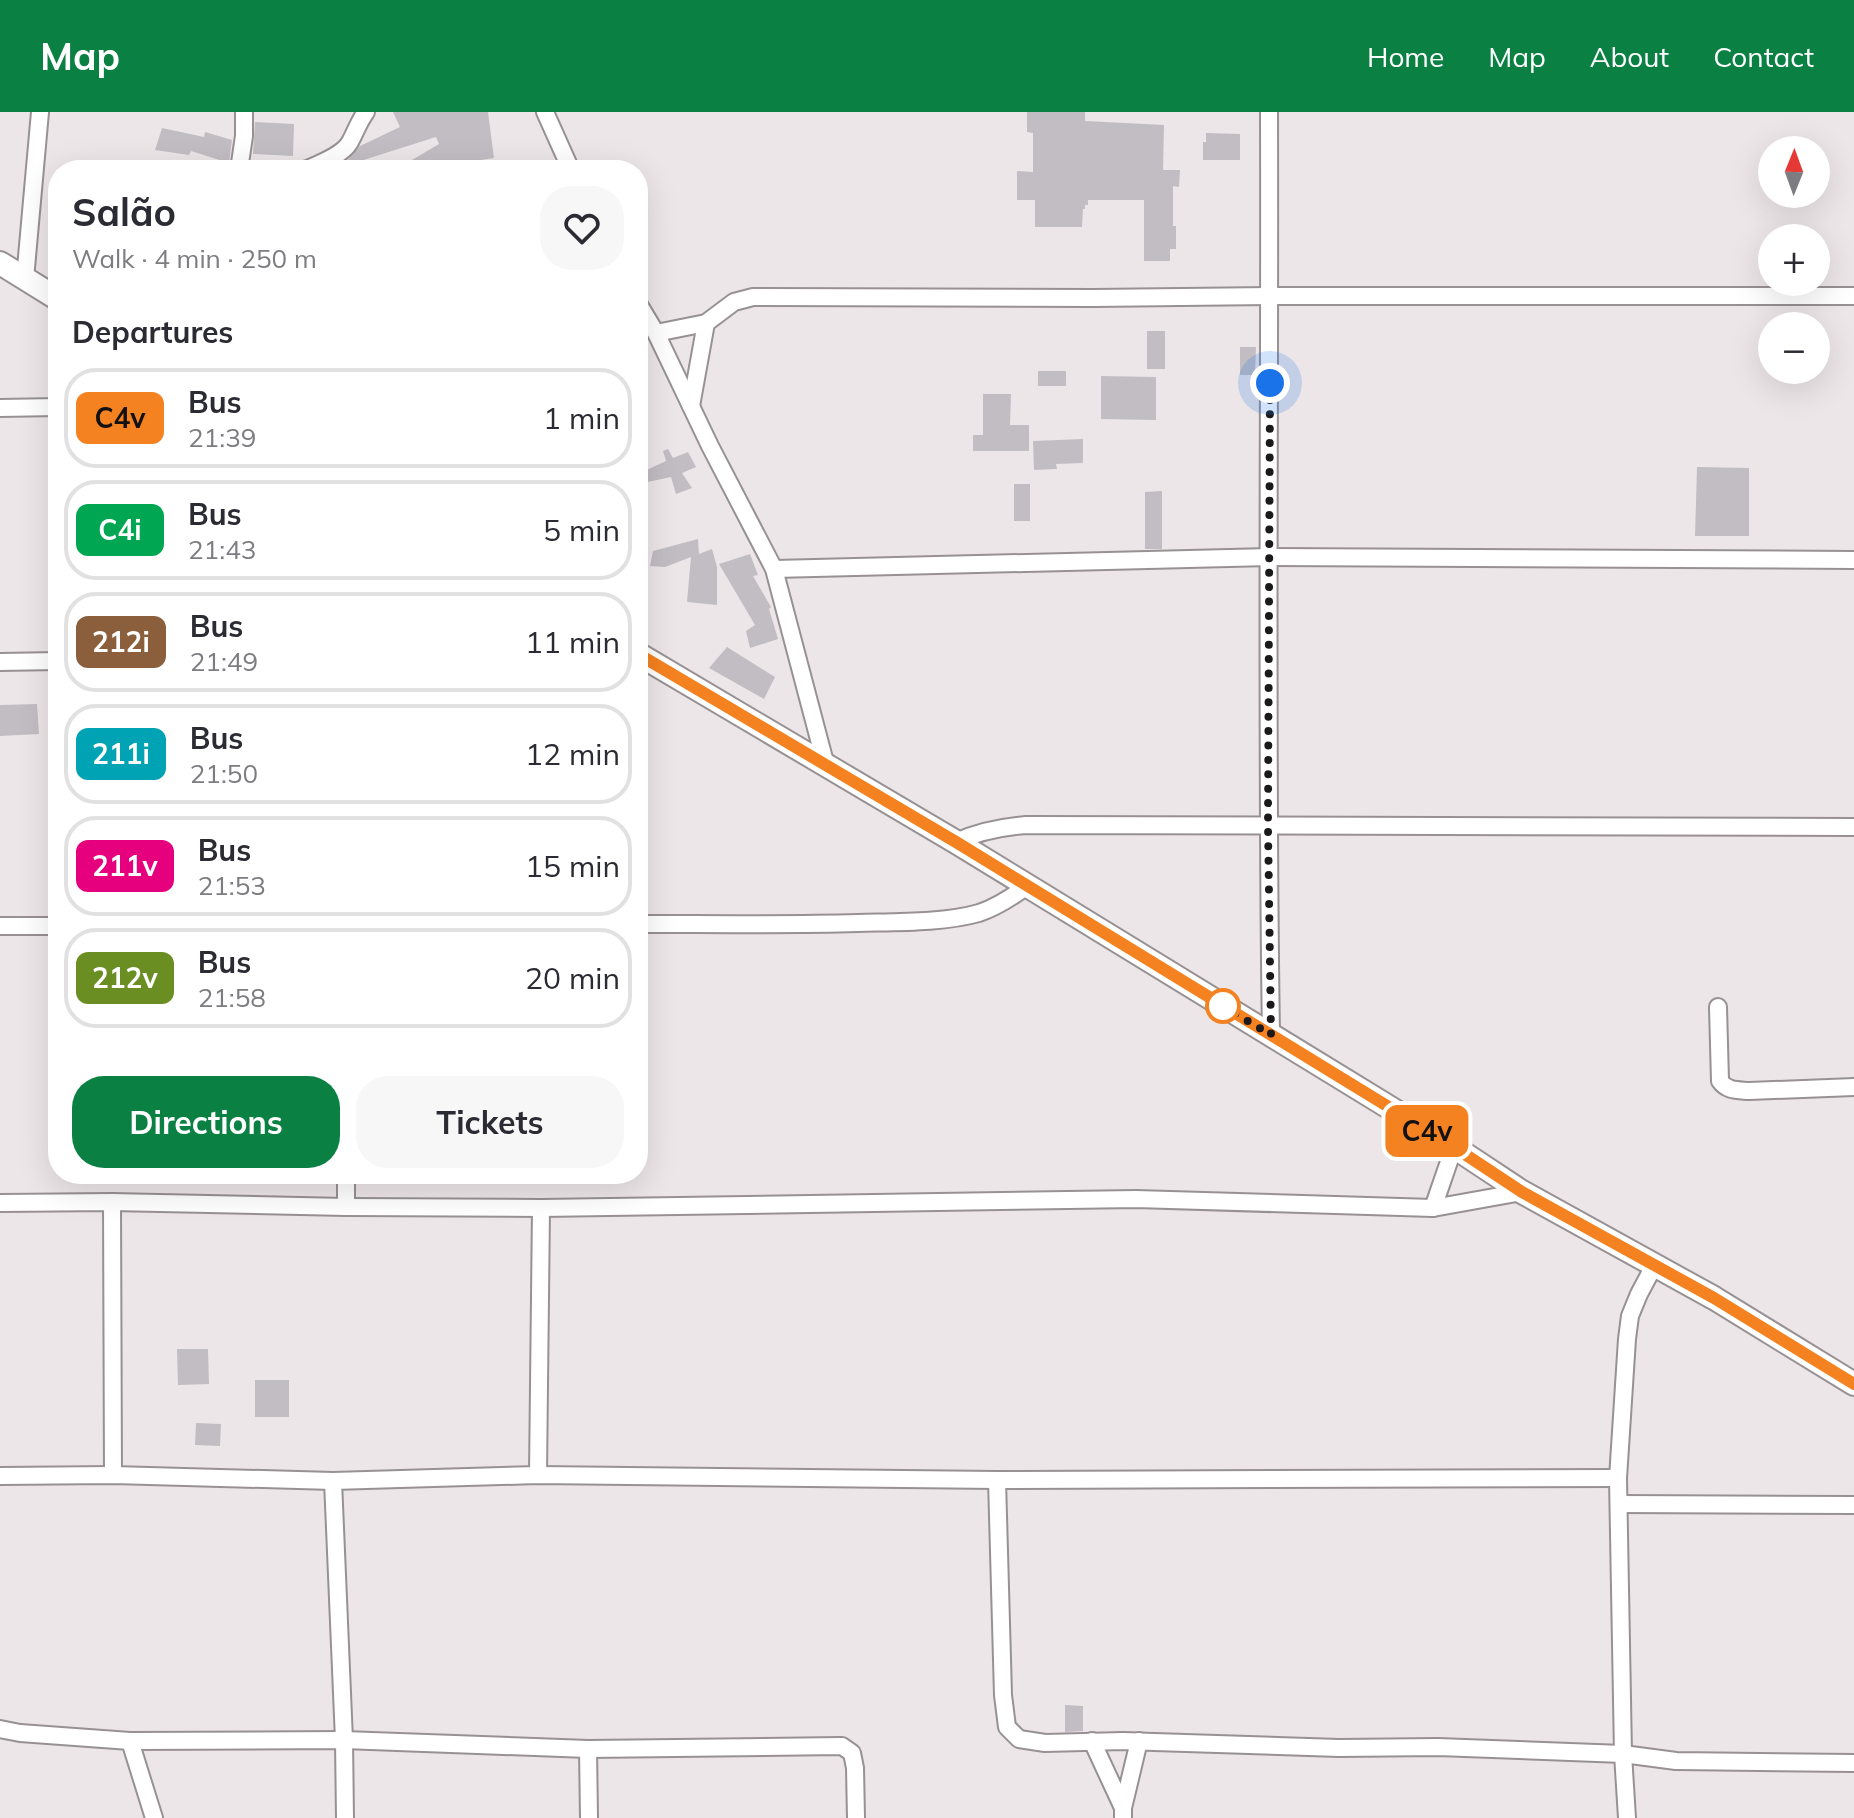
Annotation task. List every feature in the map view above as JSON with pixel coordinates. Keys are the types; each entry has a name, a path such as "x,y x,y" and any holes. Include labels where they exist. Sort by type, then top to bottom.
{"main road":[{"path":"0,263 48,293"},
{"path":"648,660 956,842 1454,1147 1522,1192 1714,1298 1854,1384"}],"street":[{"path":"25,279 40,112"},
{"path":"240,160 244,112"},
{"path":"545,112 567,160"},
{"path":"1269,112 1268,825 1271,1035"},
{"path":"325,160 349,145 361,116"},
{"path":"656,333 706,323 734,302 753,297 1854,296"},
{"path":"648,320 774,569 826,766"},
{"path":"691,406 706,323"},
{"path":"0,408 48,407"},
{"path":"774,569 1270,557 1854,560"},
{"path":"0,662 48,661"},
{"path":"956,842 1000,827 1026,825 1854,827"},
{"path":"648,924 814,924 952,918 991,909 1032,890"},
{"path":"0,926 48,926"},
{"path":"1718,1007 1720,1081 1724,1087 1749,1091 1854,1087"},
{"path":"1433,1208 1454,1147"},
{"path":"346,1184 346,1207"},
{"path":"0,1203 541,1208 1136,1199 1433,1208 1522,1192"},
{"path":"112,1202 113,1475"},
{"path":"538,1475 541,1208"},
{"path":"1627,1818 1618,1478 1630,1316 1655,1264"},
{"path":"0,1476 113,1475 333,1481 538,1475 997,1480 1618,1478"},
{"path":"997,1480 1003,1695 1007,1727 1019,1739 1045,1743 1139,1741 1339,1748 1438,1747 1623,1754 1676,1761 1854,1763"},
{"path":"333,1481 345,1818"},
{"path":"1619,1504 1854,1505"},
{"path":"0,1729 130,1741 344,1740 588,1749 842,1746 852,1753 856,1818"},
{"path":"130,1741 154,1818"},
{"path":"1092,1741 1123,1813"},
{"path":"1123,1813 1139,1741"},
{"path":"588,1749 589,1818"}],"building":[{"path":"393,112 488,112 494,158 412,160 439,144 436,137 364,160 347,160 360,146 400,127"},
{"path":"1027,112 1085,112 1085,121 1164,125 1163,170 1180,170 1179,187 1173,186 1176,249 1170,249 1170,261 1144,261 1144,200 1088,200 1088,205 1083,209 1082,227 1035,227 1035,200 1017,200 1017,171 1033,172 1033,133 1027,132"},
{"path":"255,122 294,124 293,156 253,154"},
{"path":"162,128 204,137 205,132 232,140 229,160 191,151 189,155 155,150"},
{"path":"1206,133 1240,134 1240,160 1203,160"},
{"path":"1147,331 1165,331 1165,369 1147,369"},
{"path":"1240,347 1256,347 1255,375 1240,375"},
{"path":"1038,371 1066,371 1066,386 1038,386"},
{"path":"1101,376 1156,377 1156,420 1101,419"},
{"path":"983,394 1011,394 1010,425 1029,425 1029,451 973,451 973,435 983,435"},
{"path":"1083,439 1083,463 1056,464 1057,469 1034,470 1033,441"},
{"path":"668,449 673,458 688,452 696,467 682,473 692,488 676,494 671,477 648,482 648,469 666,461 663,451"},
{"path":"1697,467 1749,468 1749,536 1695,536"},
{"path":"1014,484 1030,484 1030,521 1014,521"},
{"path":"1162,491 1162,549 1145,549 1145,492"},
{"path":"698,539 699,554 712,549 717,567 717,605 687,602 691,557 665,567 650,566 653,551"},
{"path":"750,554 758,575 753,576 771,607 778,639 750,648 746,631 755,625 719,564"},
{"path":"727,647 775,677 764,699 709,668"},
{"path":"37,704 39,734 0,736 0,705"},
{"path":"177,1349 208,1349 209,1384 178,1385"},
{"path":"255,1380 289,1380 289,1417 255,1417"},
{"path":"196,1423 221,1424 220,1446 195,1445"},
{"path":"1065,1705 1083,1706 1083,1731 1065,1732"}],"bus line":[{"name":"C4v","path":"648,660 956,842 1454,1147 1522,1192 1714,1298 1854,1384"}],"route":[{"path":"1223,1006 1271,1035 1268,825 1270,383"}]}
